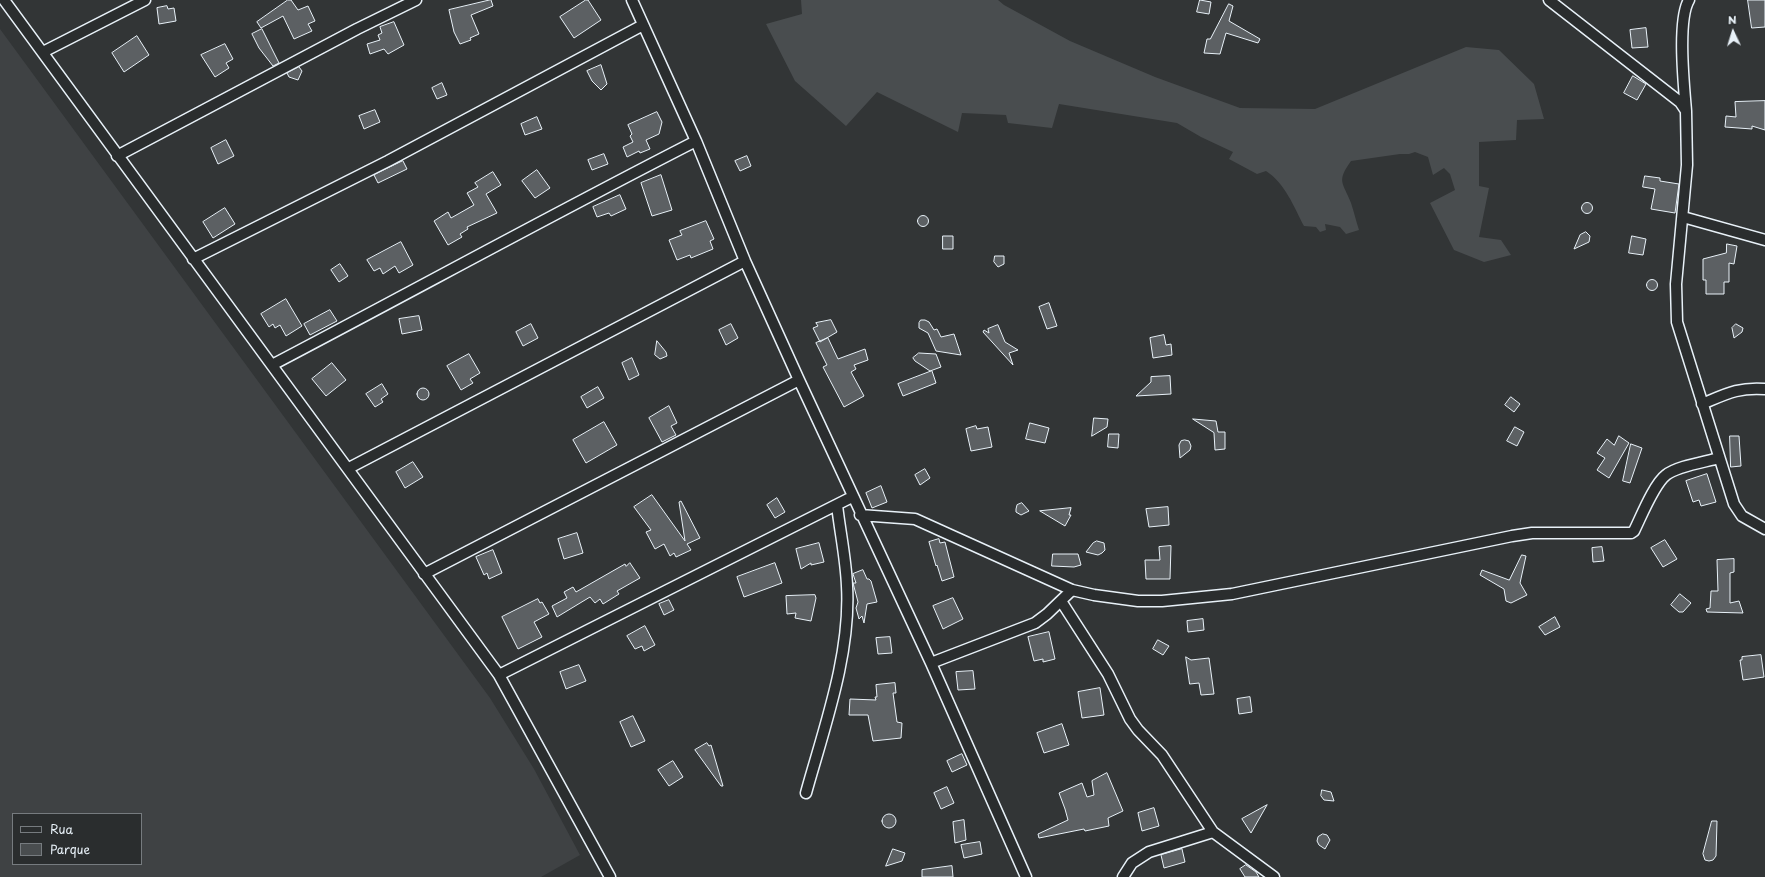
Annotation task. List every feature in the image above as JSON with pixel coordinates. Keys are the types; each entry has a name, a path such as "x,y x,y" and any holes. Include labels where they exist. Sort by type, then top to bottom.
{"street":[{"path":"4,0 117,156 349,468 424,574 499,675 610,877"},
{"path":"43,52 145,0"},
{"path":"117,156 357,29 416,0"},
{"path":"632,0 696,140 746,261 799,380 860,515 931,663 1026,877"},
{"path":"1549,0 1680,102 1686,111"},
{"path":"1689,0 1686,5 1684,22 1683,76 1686,111 1686,165 1683,217 1676,284 1677,322 1734,504 1742,516 1765,529"},
{"path":"193,259 388,161 643,25"},
{"path":"272,365 456,269 569,206 696,140"},
{"path":"1683,217 1765,240"},
{"path":"349,468 746,261"},
{"path":"424,574 799,380"},
{"path":"1702,404 1734,391 1748,388 1765,389"},
{"path":"860,515 915,519 1072,590 1094,595 1138,601 1162,601 1224,594 1532,533 1631,533 1634,531 1659,482 1666,474 1675,470 1719,458"},
{"path":"499,675 852,497"},
{"path":"806,793 841,667 847,606 847,586 837,505"},
{"path":"931,663 1035,623 1047,614 1072,590"},
{"path":"1061,601 1087,639 1108,674 1130,719 1138,730 1162,755 1213,832 1274,877"},
{"path":"1123,877 1132,863 1149,852 1213,832"}],"shaded area":[{"path":"0,29 490,698 534,769 580,855 541,877 0,877"}],"green space":[{"path":"801,0 998,0 1004,5 1070,41 1155,77 1240,108 1315,109 1466,47 1499,50 1534,84 1544,119 1517,120 1516,140 1479,142 1479,186 1489,188 1479,237 1501,240 1511,255 1484,262 1454,250 1430,203 1455,190 1450,174 1444,168 1433,175 1428,157 1415,152 1351,161 1346,168 1342,182 1351,203 1359,230 1346,234 1340,227 1325,224 1326,230 1320,232 1316,227 1304,226 1284,189 1273,176 1266,171 1257,174 1229,159 1233,152 1201,137 1177,123 1059,104 1052,128 1008,123 1006,115 962,113 958,132 877,92 846,126 795,81 766,24 802,14"}],"building":[{"path":"288,0 291,0 298,10 308,6 315,21 308,24 312,31 294,39 283,16 261,28 257,22"},
{"path":"491,0 493,6 471,15 479,34 470,38 471,40 460,44 454,32 449,10"},
{"path":"588,0 601,20 574,38 560,17"},
{"path":"1200,0 1211,2 1209,14 1197,12"},
{"path":"1748,0 1765,0 1765,27 1752,28"},
{"path":"1229,4 1233,6 1229,21 1260,39 1258,43 1226,33 1220,54 1204,53 1207,39 1210,39"},
{"path":"167,6 168,9 174,8 176,21 159,24 157,8"},
{"path":"394,22 404,45 388,54 384,49 370,54 367,44 380,40 378,35 382,33 380,27"},
{"path":"1646,28 1648,47 1632,48 1630,30"},
{"path":"262,29 279,63 273,66 259,48 252,34"},
{"path":"137,36 149,55 124,72 112,53"},
{"path":"225,44 233,59 226,63 229,68 215,77 201,55"},
{"path":"601,65 607,84 601,90 592,81 587,71"},
{"path":"299,67 302,71 298,80 289,77 287,73"},
{"path":"1633,76 1646,84 1637,100 1624,93"},
{"path":"442,83 447,95 437,99 432,88"},
{"path":"1765,101 1765,130 1752,126 1752,129 1725,127 1726,116 1736,117 1735,102"},
{"path":"375,110 380,122 364,129 359,116"},
{"path":"657,112 662,122 659,134 646,140 650,149 640,153 639,151 627,157 623,147 633,142 630,136 632,134 628,125"},
{"path":"537,117 542,129 525,135 521,124"},
{"path":"226,140 234,156 218,164 211,148"},
{"path":"604,154 608,164 592,170 588,160"},
{"path":"747,156 751,166 740,171 735,161"},
{"path":"403,161 407,169 378,183 374,175"},
{"path":"537,170 550,188 535,198 522,181"},
{"path":"493,172 501,185 486,194 497,213 467,227 468,229 460,234 462,237 448,245 434,221 448,212 451,218 474,205 467,193 478,187 475,183"},
{"path":"661,175 672,210 652,216 641,183"},
{"path":"1645,176 1660,178 1660,181 1679,184 1675,213 1651,209 1655,189 1643,187"},
{"path":"620,195 626,209 611,216 609,213 597,217 593,207"},
{"path":"1587,202 1591,204 1593,208 1591,212 1587,214 1583,212 1581,208 1583,204"},
{"path":"225,208 235,224 213,238 203,222"},
{"path":"921,216 925,216 927,217 927,225 921,226 918,223 918,219"},
{"path":"706,221 714,239 710,241 713,249 691,258 690,255 677,260 669,240 682,235 680,231"},
{"path":"1586,232 1590,236 1589,242 1574,249 1580,235"},
{"path":"943,236 953,236 953,249 943,249"},
{"path":"1632,236 1646,239 1643,255 1629,253"},
{"path":"401,242 413,265 399,273 395,266 383,274 380,268 374,271 367,260"},
{"path":"1727,244 1737,246 1734,264 1729,263 1729,282 1724,282 1724,294 1706,294 1706,280 1703,280 1703,259 1726,253"},
{"path":"995,256 1004,256 1004,264 998,267 994,262"},
{"path":"340,264 348,276 339,282 331,270"},
{"path":"1650,280 1654,280 1656,281 1656,289 1650,290 1647,287 1647,283"},
{"path":"286,299 302,326 286,336 280,325 275,328 273,324 269,327 261,314"},
{"path":"1049,303 1057,326 1047,329 1039,307"},
{"path":"330,310 337,321 310,335 304,324"},
{"path":"419,316 422,330 402,334 399,319"},
{"path":"831,320 837,332 820,342 813,328 818,326 816,323"},
{"path":"921,320 929,322 934,330 937,329 941,337 954,334 961,355 936,351 928,333 919,328 919,323"},
{"path":"531,324 538,338 523,346 516,332"},
{"path":"731,324 738,338 726,345 719,330"},
{"path":"1736,324 1743,328 1742,332 1734,338 1732,328"},
{"path":"998,325 1005,342 1018,350 1009,353 1013,365 983,332 984,330 989,333 988,329"},
{"path":"1164,335 1166,345 1171,344 1172,355 1153,358 1150,338"},
{"path":"828,338 838,359 865,349 868,360 854,365 856,369 851,372 864,396 844,407 823,367 827,365 816,343"},
{"path":"657,341 666,352 667,356 660,359 655,355"},
{"path":"919,353 936,354 941,367 930,371 913,358"},
{"path":"469,354 480,373 470,379 473,383 461,390 447,366"},
{"path":"632,358 639,375 629,380 622,363"},
{"path":"332,363 346,380 326,396 312,379"},
{"path":"932,371 936,383 903,396 898,384"},
{"path":"1170,376 1171,394 1136,396 1151,382 1151,377"},
{"path":"382,384 388,394 381,399 383,402 375,407 366,394"},
{"path":"598,387 604,398 587,408 581,397"},
{"path":"421,388 425,388 429,394 425,400 421,400 417,396 417,392"},
{"path":"1511,397 1520,404 1514,412 1505,405"},
{"path":"669,406 677,423 671,426 676,435 662,442 649,418"},
{"path":"1094,418 1108,419 1107,427 1092,436"},
{"path":"1193,419 1216,421 1218,432 1225,432 1225,449 1215,450 1214,433"},
{"path":"604,422 617,445 586,463 573,440"},
{"path":"1030,423 1049,428 1045,443 1026,439"},
{"path":"976,426 977,429 988,427 992,447 971,451 966,429"},
{"path":"1515,427 1524,432 1517,446 1507,441"},
{"path":"1109,434 1119,434 1118,448 1108,447"},
{"path":"1619,436 1629,443 1609,478 1597,470 1605,458 1597,453 1607,439 1614,445"},
{"path":"1730,436 1739,436 1741,466 1731,467"},
{"path":"1181,441 1189,441 1191,446 1190,450 1180,458 1179,445"},
{"path":"1631,444 1642,448 1630,483 1623,481"},
{"path":"413,462 423,477 405,488 396,472"},
{"path":"925,469 930,478 920,485 915,475"},
{"path":"1707,474 1716,502 1701,506 1699,500 1693,502 1686,481"},
{"path":"881,486 887,502 872,508 866,493"},
{"path":"652,495 685,541 679,502 681,501 700,538 687,544 691,550 676,557 674,553 670,556 664,544 655,549 646,532 651,530 634,507"},
{"path":"777,498 785,512 775,518 767,505"},
{"path":"1022,503 1029,511 1021,515 1016,512 1016,509 1017,505"},
{"path":"1168,507 1169,525 1149,527 1146,509"},
{"path":"1071,508 1069,515 1071,515 1065,526 1040,511"},
{"path":"577,533 583,553 564,559 558,539"},
{"path":"939,539 940,543 945,542 954,577 942,581 929,542"},
{"path":"1665,540 1677,559 1663,567 1651,548"},
{"path":"1097,541 1104,543 1105,550 1102,553 1098,555 1086,552 1093,543"},
{"path":"819,543 824,562 811,565 811,563 801,569 796,549"},
{"path":"1171,546 1170,579 1146,579 1145,560 1160,560 1159,547"},
{"path":"1602,547 1604,561 1593,562 1592,548"},
{"path":"493,550 502,573 489,579 487,573 484,575 476,557"},
{"path":"1053,554 1078,554 1081,565 1074,567 1052,566"},
{"path":"1522,555 1526,556 1520,583 1527,595 1511,603 1506,601 1504,589 1480,575 1482,570 1509,580"},
{"path":"1734,559 1734,572 1730,573 1730,603 1739,601 1743,613 1707,612 1706,609 1710,608 1711,591 1718,591 1717,560"},
{"path":"630,563 640,578 617,591 619,594 603,604 600,599 595,603 590,597 557,617 552,606 567,598 564,592 573,587 576,592 625,564 626,566"},
{"path":"775,563 782,583 744,597 737,577"},
{"path":"863,570 867,579 871,581 877,602 867,604 864,623 862,616 859,619 856,608 858,602 853,583 856,583 853,574"},
{"path":"1680,594 1691,603 1683,612 1679,612 1671,605"},
{"path":"815,595 816,598 811,621 795,618 796,613 787,614 786,596"},
{"path":"953,598 963,619 943,629 933,606"},
{"path":"538,599 540,603 542,602 549,614 534,622 542,637 518,649 502,617"},
{"path":"669,600 674,610 664,615 659,604"},
{"path":"1555,617 1560,627 1545,635 1539,627"},
{"path":"1203,619 1204,630 1188,632 1187,621"},
{"path":"645,626 655,645 644,651 642,646 635,649 627,636"},
{"path":"1049,632 1055,659 1043,662 1043,659 1034,661 1028,637"},
{"path":"890,637 892,653 878,654 876,638"},
{"path":"1158,640 1169,646 1163,655 1153,649"},
{"path":"1761,655 1764,677 1743,680 1740,660 1742,660 1742,657"},
{"path":"1186,657 1191,660 1209,658 1214,694 1201,695 1199,683 1190,684"},
{"path":"579,665 586,681 566,689 560,672"},
{"path":"973,671 975,689 958,690 956,672"},
{"path":"895,683 896,693 893,693 897,722 902,723 901,738 873,741 868,715 849,715 850,699 876,700 876,685"},
{"path":"1100,688 1104,715 1082,718 1078,692"},
{"path":"1250,697 1252,712 1239,714 1237,699"},
{"path":"633,716 645,741 631,747 620,722"},
{"path":"1062,724 1069,745 1044,753 1037,733"},
{"path":"707,743 709,746 711,745 723,786 721,786 695,750"},
{"path":"962,754 967,765 952,772 947,761"},
{"path":"673,761 683,777 669,786 658,770"},
{"path":"1107,773 1123,811 1108,818 1109,826 1085,831 1084,829 1039,838 1038,834 1068,820 1059,793 1082,783 1087,797 1094,795 1092,781"},
{"path":"947,787 954,803 941,809 934,793"},
{"path":"1322,790 1331,792 1334,801 1324,800 1321,796"},
{"path":"1267,805 1251,833 1242,819"},
{"path":"1154,808 1159,826 1142,831 1138,813"},
{"path":"889,814 894,816 896,821 894,826 889,828 884,826 882,821 884,816"},
{"path":"964,820 966,840 955,843 953,822"},
{"path":"1712,821 1717,821 1716,856 1713,860 1709,861 1705,860 1703,854"},
{"path":"1323,834 1327,835 1330,840 1325,849 1319,845 1317,841 1318,837"},
{"path":"980,842 982,854 964,858 961,845"},
{"path":"893,849 905,853 902,861 886,866"},
{"path":"1182,849 1185,862 1164,868 1161,855"},
{"path":"1246,865 1256,872 1259,877 1245,877 1240,869"},
{"path":"952,866 953,877 922,877 922,870"}]}
